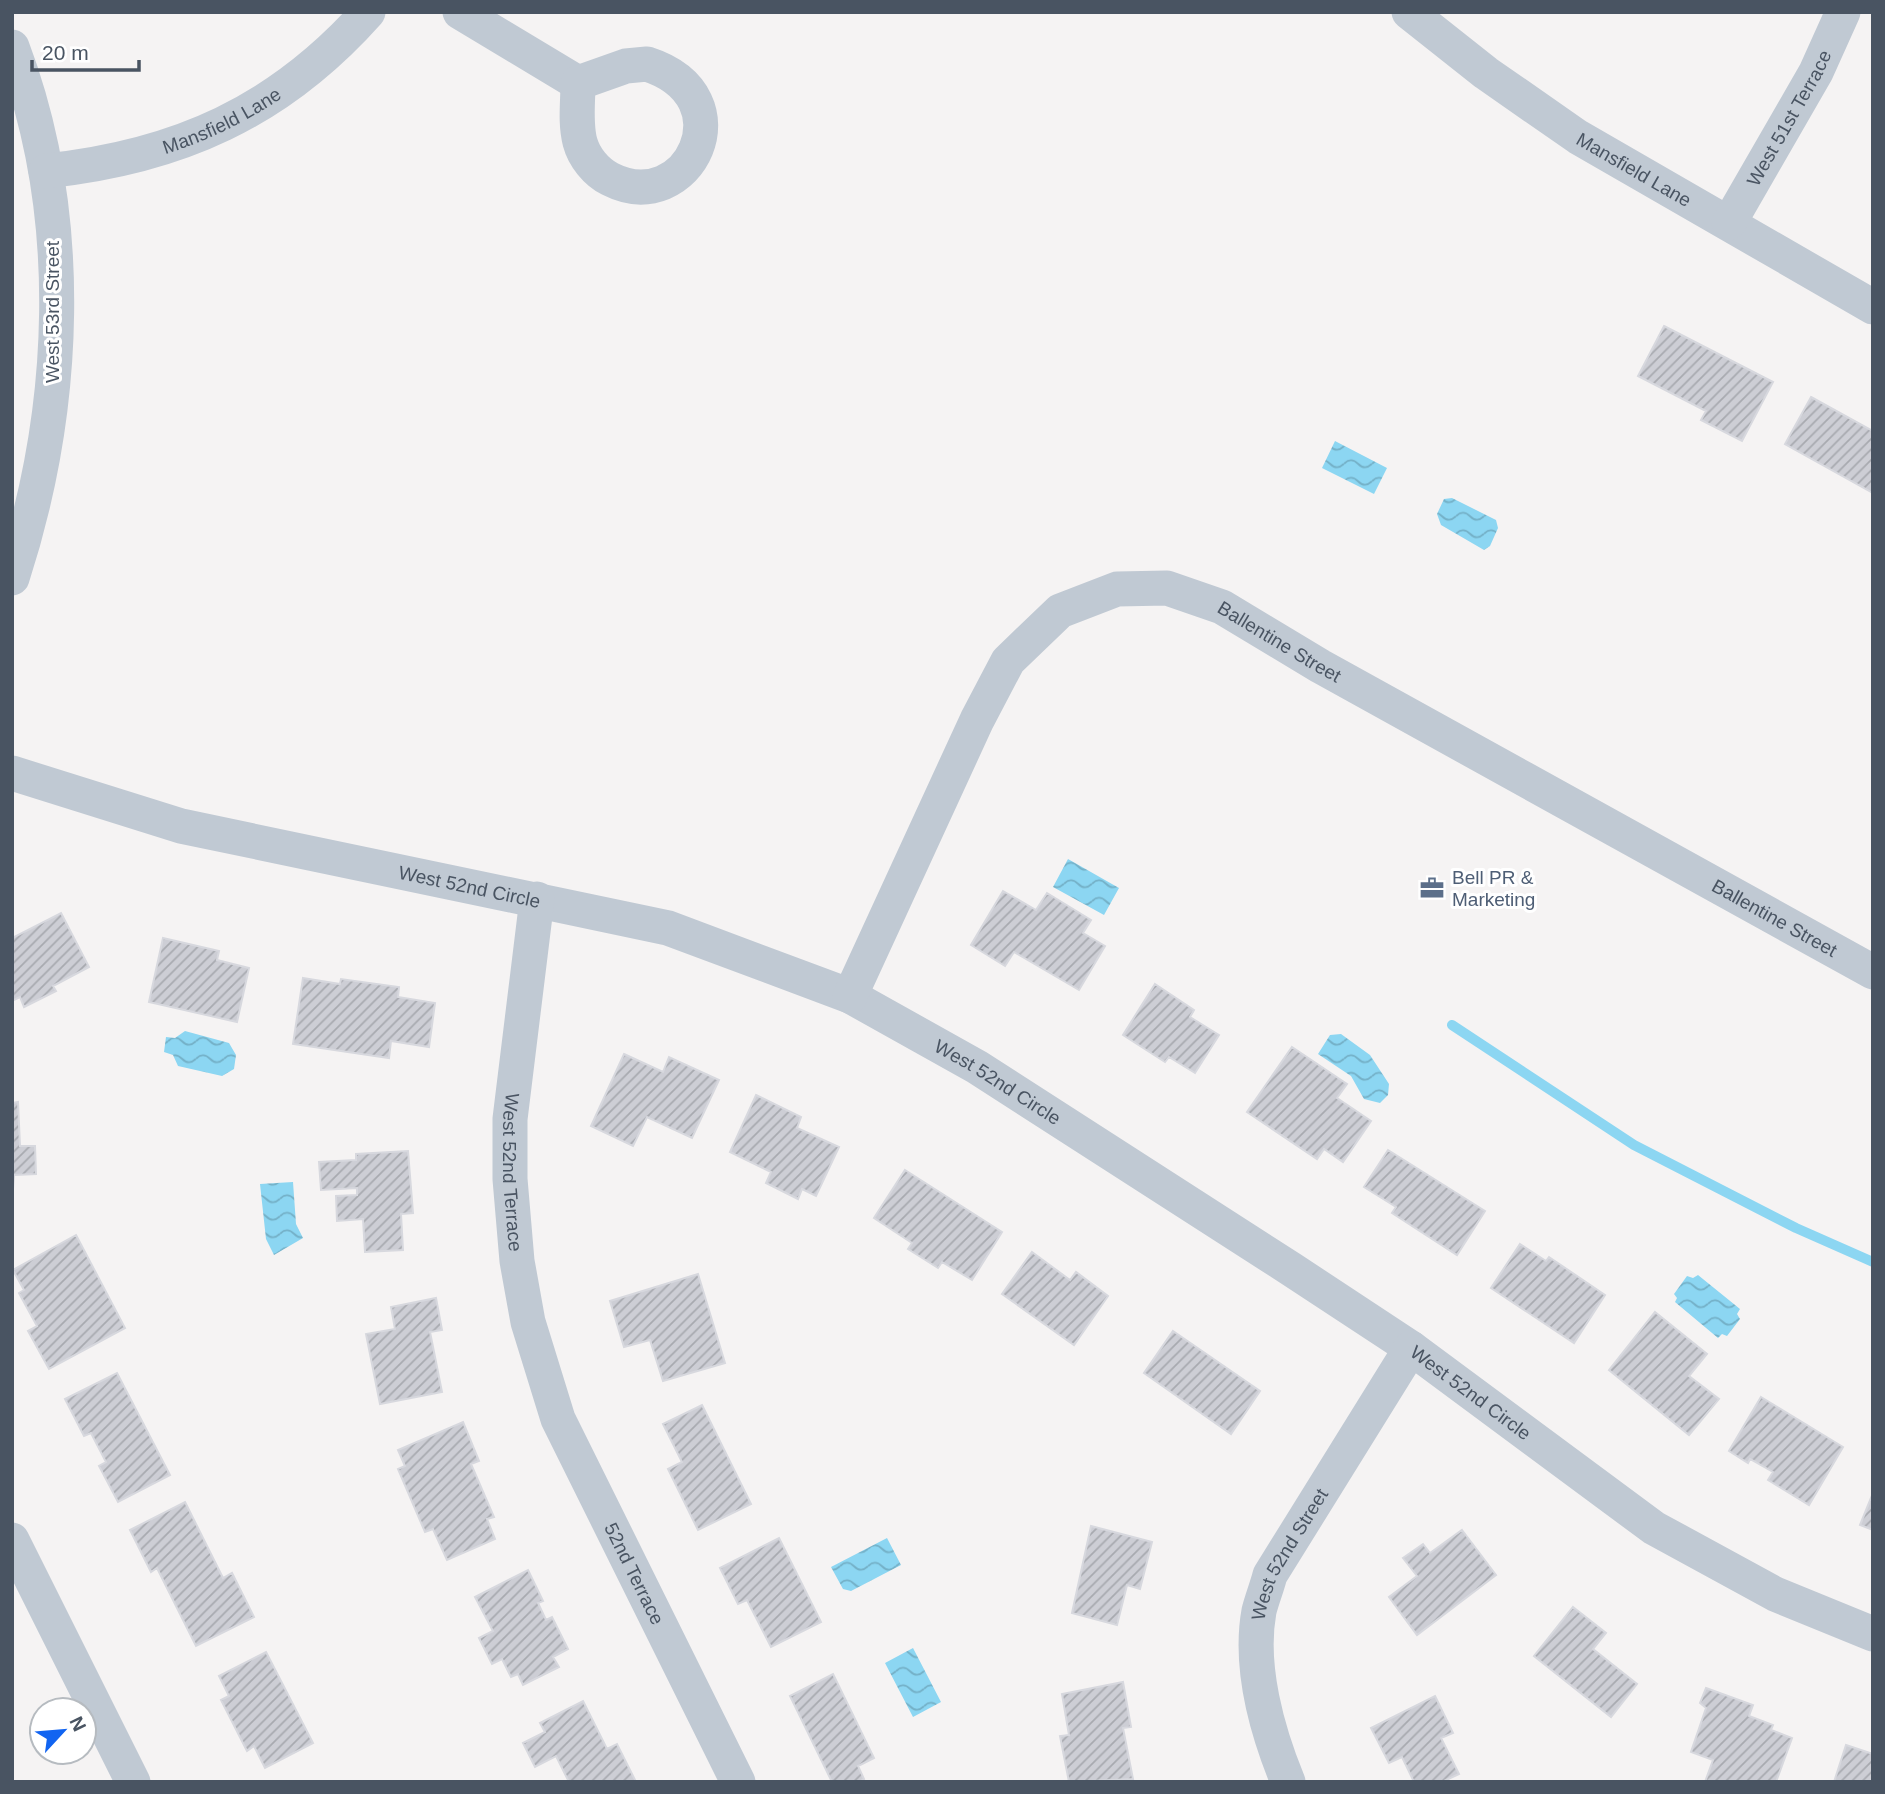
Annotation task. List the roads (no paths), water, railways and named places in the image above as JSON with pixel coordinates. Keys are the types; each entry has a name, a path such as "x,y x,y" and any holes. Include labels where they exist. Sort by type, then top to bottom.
{"street":[{"name":"Mansfield Lane","path":"46,171 88,166 150,153 232,122 272,99 309,70 368,12"},
{"path":"460,12 578,83"},
{"name":"Mansfield Lane","path":"1409,12 1486,73 1578,137 1873,307"},
{"name":"West 51st Terrace","path":"1729,223 1816,72 1843,12"},
{"name":"West 53rd Street","path":"12,47 46,171 53,234 55,368 45,451 26,534 12,578"},
{"name":"Ballentine Street","path":"850,996 977,720 1008,661 1060,611 1116,589 1167,588 1222,607 1320,666 1873,972"},
{"name":"West 52nd Circle","path":"12,773 181,826 668,928 850,996 977,1066 1411,1348 1654,1528 1775,1594 1873,1634"},
{"name":"West 52nd Terrace","path":"537,899 514,1074 510,1180 517,1261 540,1361"},
{"name":"West 52nd Street","path":"1288,1782 1268,1725 1258,1667 1259,1613 1270,1575 1411,1348"},
{"name":"52nd Terrace","path":"540,1361 563,1430 738,1782"},
{"path":"12,1540 133,1782"}],"water":[{"path":"1335,441 1387,468 1374,494 1322,468"},
{"path":"1452,498 1496,520 1498,528 1490,546 1484,550 1441,525 1437,514 1444,499"},
{"path":"1068,859 1119,888 1104,915 1053,887"},
{"path":"185,1031 229,1043 236,1055 234,1069 222,1076 178,1066 173,1055 164,1052 166,1037 175,1038"},
{"path":"1341,1034 1370,1055 1389,1084 1388,1095 1380,1103 1364,1099 1351,1076 1318,1054 1330,1035"},
{"path":"293,1182 296,1224 303,1238 274,1255 266,1239 260,1184"},
{"path":"1698,1275 1740,1309 1737,1314 1740,1319 1727,1336 1722,1334 1718,1338 1675,1302 1677,1298 1674,1294 1687,1276 1693,1278"},
{"path":"887,1538 901,1565 851,1591 843,1589 831,1567"},
{"path":"913,1648 941,1702 913,1717 885,1663"}],"waterway":[{"path":"1452,1025 1634,1145 1796,1228 1873,1262"}],"place":[{"name":"Bell PR & Marketing","path":"1432,888"}]}
